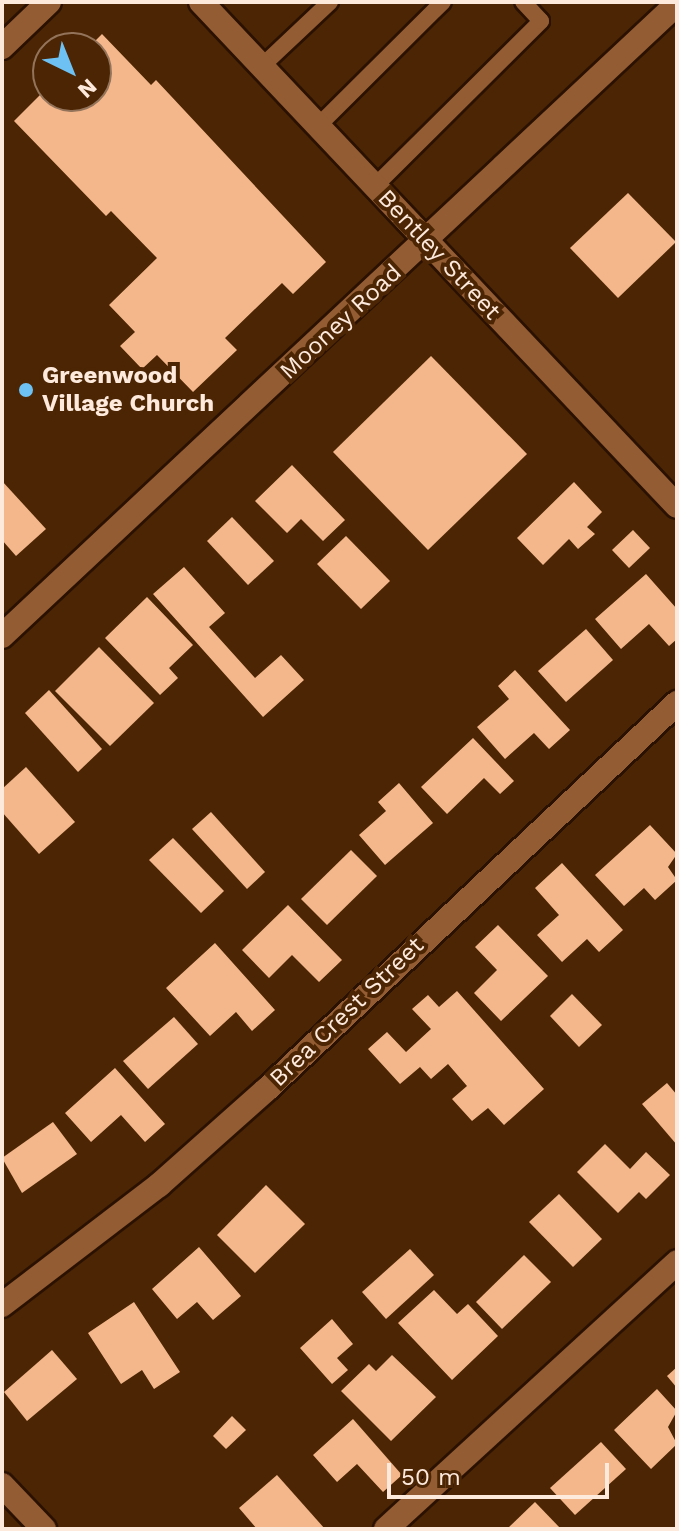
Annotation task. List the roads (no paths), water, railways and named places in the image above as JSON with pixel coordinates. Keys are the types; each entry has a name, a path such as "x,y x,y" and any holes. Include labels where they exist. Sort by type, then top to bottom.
{"street":[{"path":"2,47 49,2"},
{"name":"Bentley Street","path":"201,2 677,506"},
{"name":"Mooney Road","path":"2,636 426,243 677,4"},
{"name":"Brea Crest Street","path":"2,1305 159,1185 254,1100 677,703"},
{"path":"386,1529 677,1262"},
{"path":"2,1485 44,1529"}],"lane":[{"path":"261,67 330,2"},
{"path":"318,126 443,2"},
{"path":"375,186 541,21 523,2"}],"place":[{"name":"Greenwood Village Church","path":"26,390"}]}
